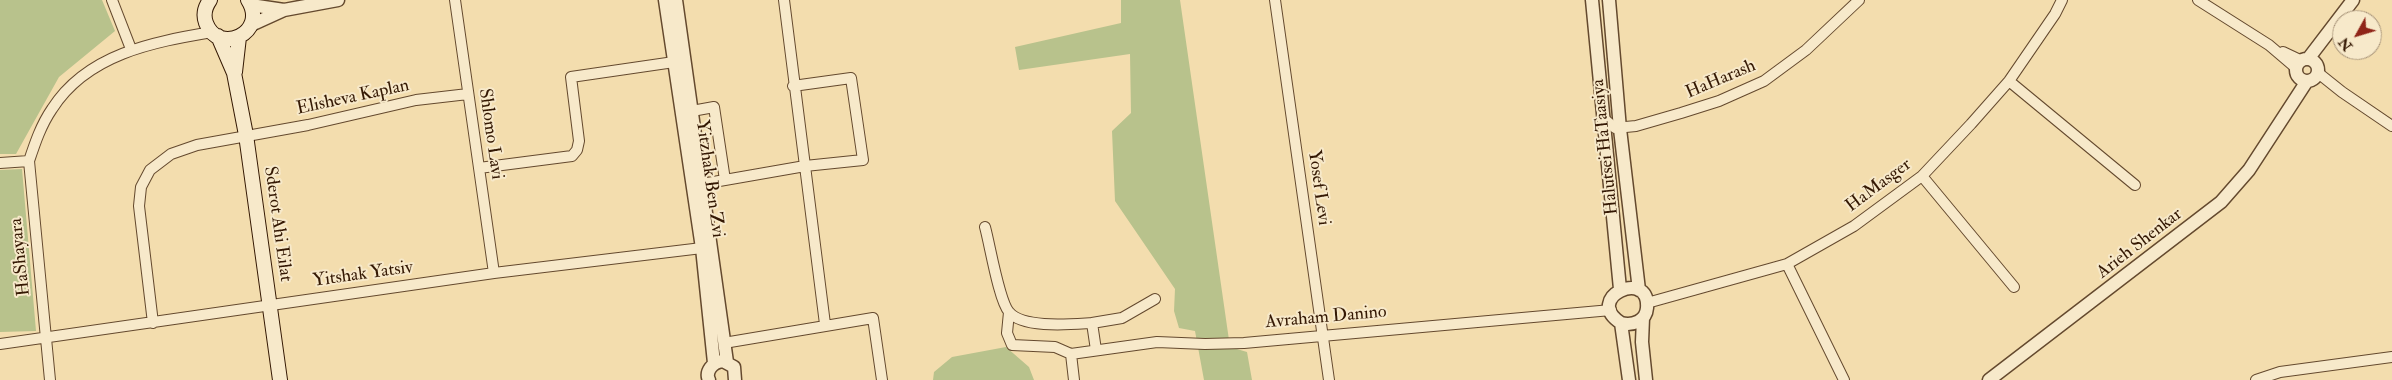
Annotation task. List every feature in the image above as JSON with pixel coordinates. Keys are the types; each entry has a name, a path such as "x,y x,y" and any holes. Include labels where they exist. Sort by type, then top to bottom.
{"main road":[{"name":"Sderot Ahi Eilat","path":"210,0 205,11 205,18 234,73 246,135 280,380"},
{"path":"215,34 232,39 239,37 251,24 253,12 249,3"},
{"name":"Sderot Ahi Eilat","path":"234,73 239,37"}],"street":[{"path":"112,0 131,49"},
{"path":"251,24 284,10 338,0"},
{"name":"Shlomo Lavi","path":"455,0 494,273"},
{"name":"Yitzhak Ben Zvi","path":"665,0 721,362"},
{"name":"Yitzhak Ben Zvi","path":"676,0 724,343 721,362"},
{"path":"784,0 793,86 825,324"},
{"name":"Yosef Levi","path":"1275,0 1329,380"},
{"name":"Halutsei HaTaasiya","path":"1592,0 1620,289"},
{"name":"Halutsei HaTaasiya","path":"1609,0 1620,129 1639,290 1647,303"},
{"name":"HaHarash","path":"1620,129 1681,114 1718,101 1764,81 1806,50 1859,0"},
{"name":"HaMasger","path":"1647,303 1787,264 1854,226 1922,176 2009,81 2055,14 2062,0"},
{"path":"2198,0 2392,126"},
{"name":"Arieh Shenkar","path":"1989,380 2221,202 2249,170 2288,111 2307,70 2353,0"},
{"path":"249,3 284,10"},
{"name":"HaShayara","path":"50,380 29,161 40,130 59,100 81,77 131,49 166,40 215,34"},
{"path":"479,168 572,156 578,150 579,141 571,77 674,62"},
{"path":"702,184 804,166 863,160 852,78 793,86"},
{"path":"2009,81 2135,185"},
{"name":"Elisheva Kaplan","path":"153,322 139,206 141,187 150,170 171,154 197,145 308,125 416,100 468,94"},
{"path":"692,111 714,108 725,180"},
{"path":"1602,117 1610,126 1620,129"},
{"path":"0,163 29,161"},
{"path":"1922,176 2014,287"},
{"path":"985,227 1002,299 1009,312 1020,319 1060,326 1092,323 1122,318 1155,299"},
{"name":"Yitshak Yatsiv","path":"0,344 494,273 702,248"},
{"path":"1787,264 1844,380"},
{"path":"1629,380 1621,323 1610,310 1612,298 1620,289 1633,288 1639,290"},
{"path":"1646,380 1642,342 1643,318 1647,303"},
{"name":"Avraham Danino","path":"1071,354 1157,342 1244,343 1323,334 1610,310"},
{"path":"1009,312 1006,333 1012,345 1055,348 1071,354 1074,380"},
{"path":"724,343 825,324 873,318 882,380"},
{"path":"1621,323 1633,324 1643,318"},
{"path":"1092,323 1096,350"},
{"path":"2256,380 2376,358 2392,357"},
{"path":"707,380 710,368 721,362 736,371 735,380"}],"green space":[{"path":"0,0 102,0 115,31 59,77 16,154 0,154"},
{"path":"1121,0 1180,0 1230,347 1247,352 1252,380 1204,380 1195,331 1179,328 1174,311 1175,289 1115,201 1112,131 1131,113 1130,54 1019,70 1015,47 1121,23"},
{"path":"22,169 36,331 0,332 0,170"},
{"path":"1006,347 1029,367 1034,380 933,380 934,372 952,357"}]}
